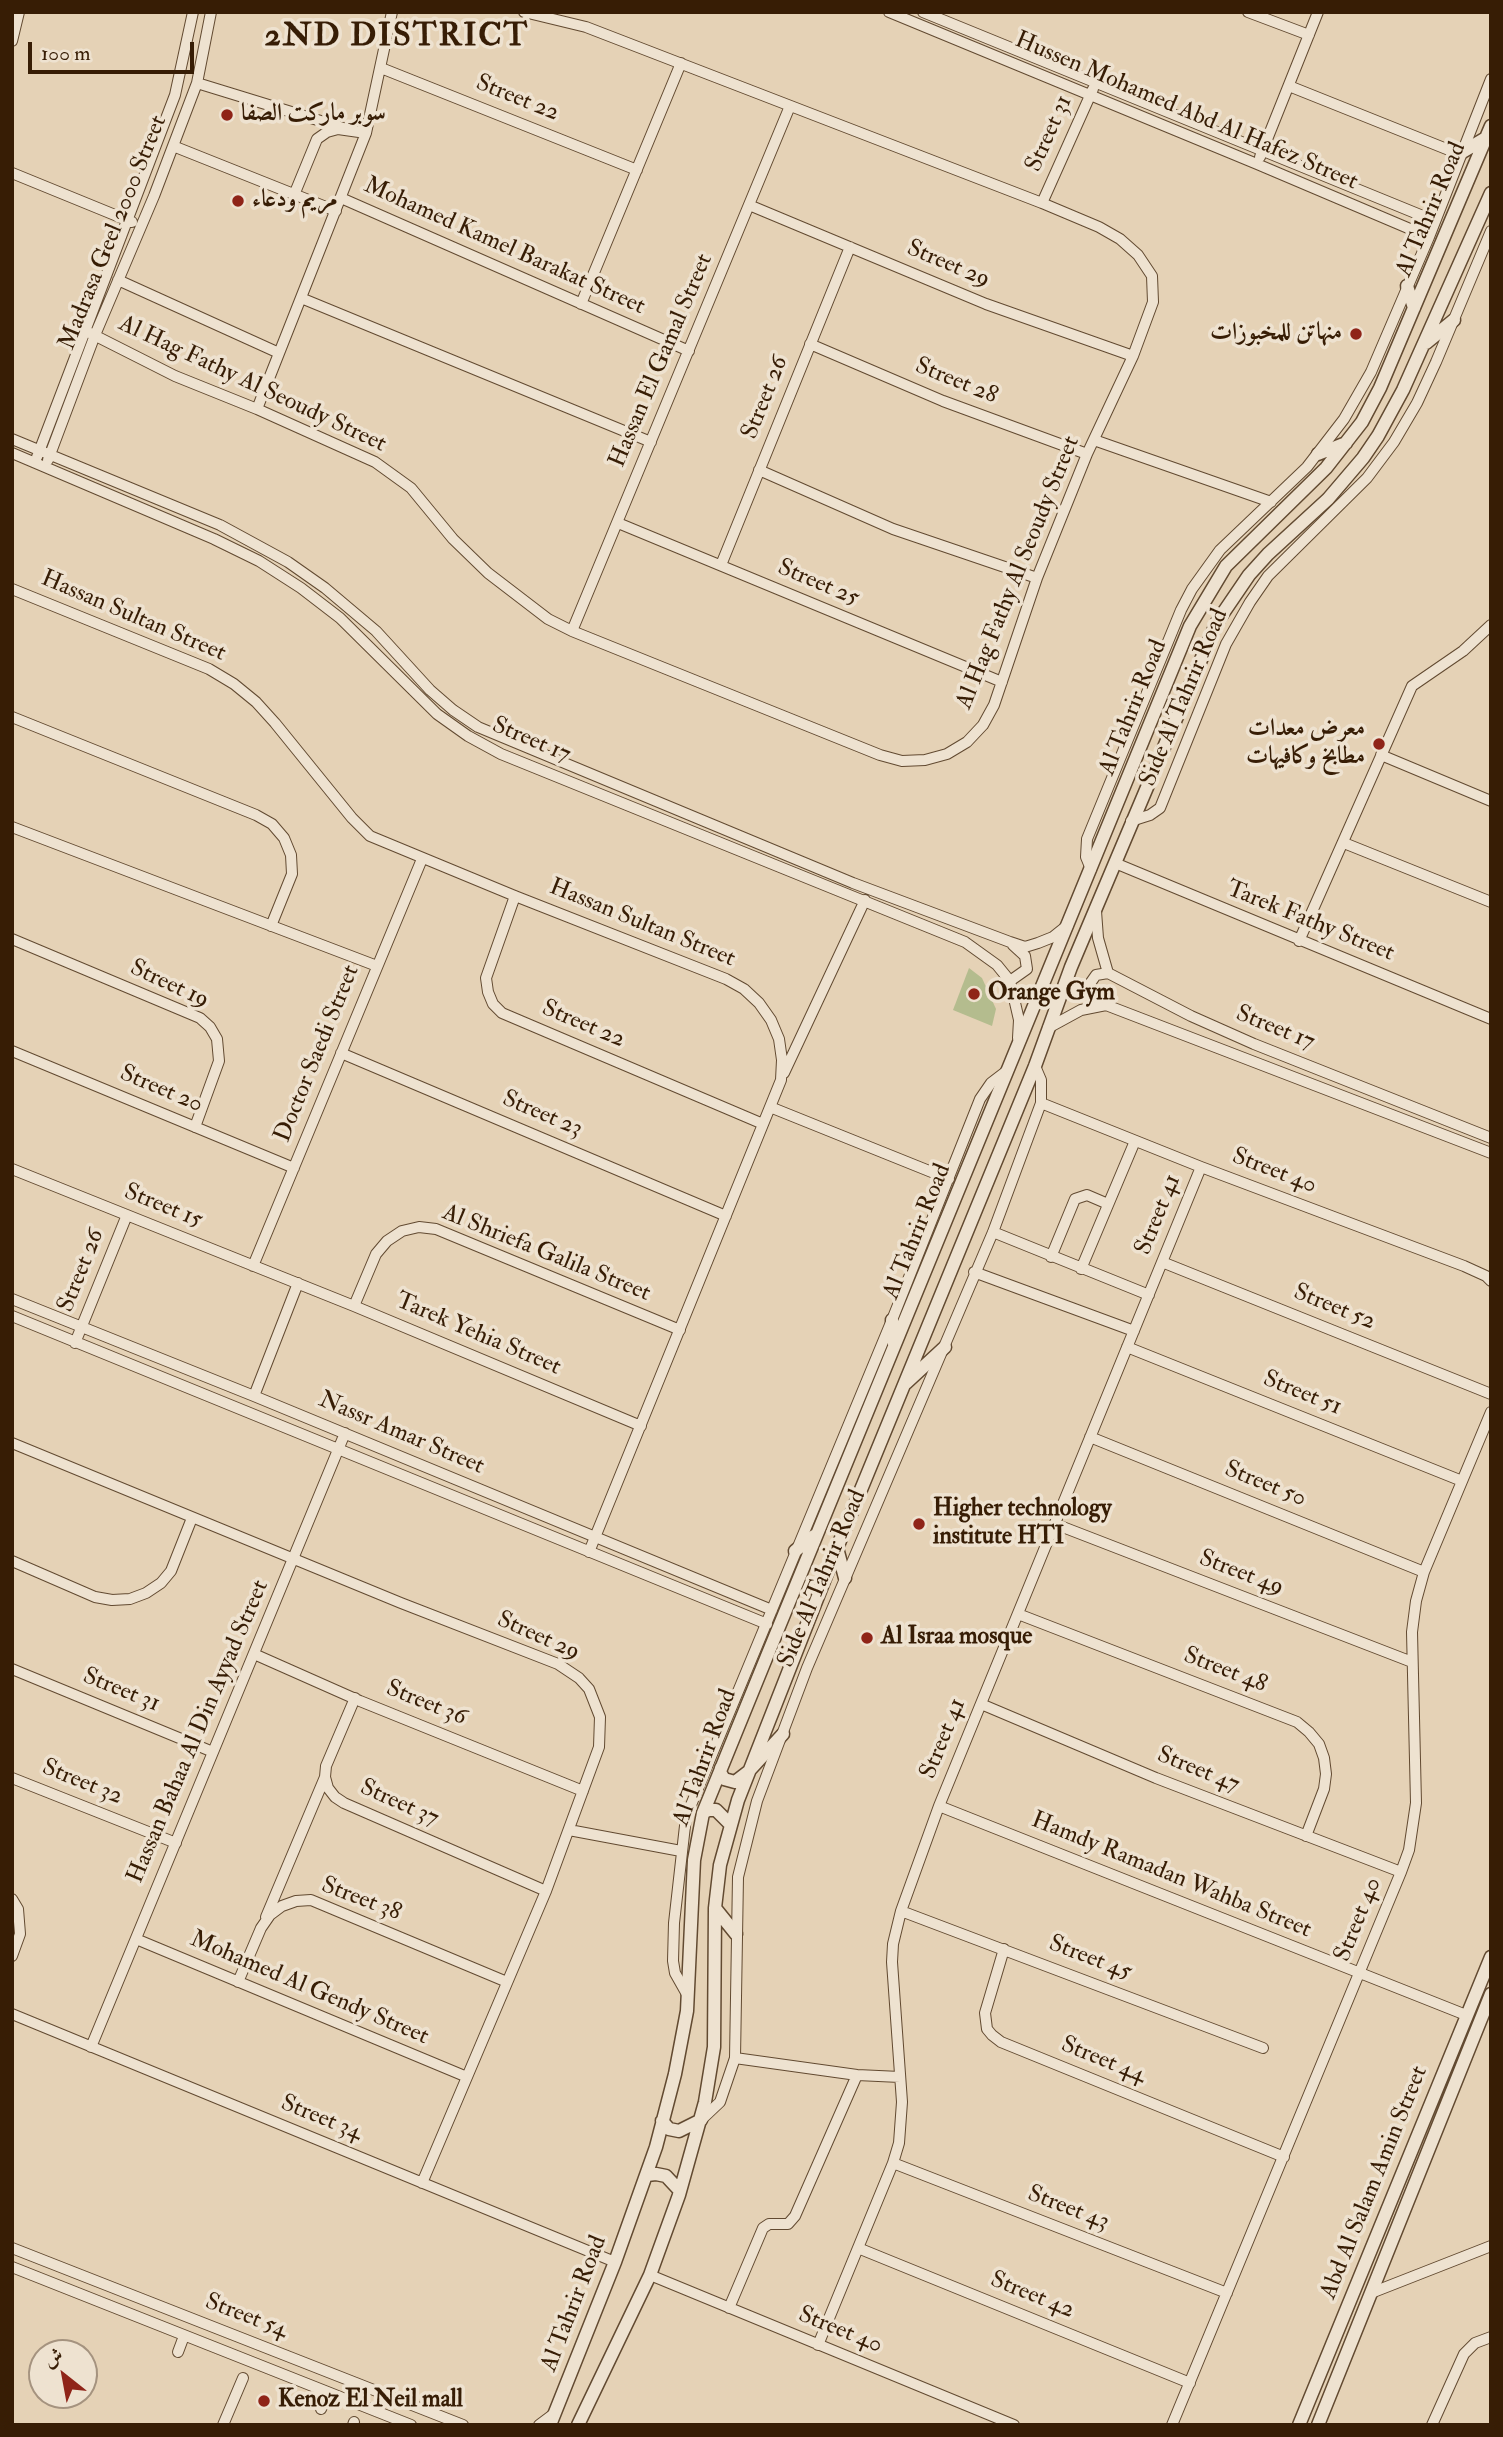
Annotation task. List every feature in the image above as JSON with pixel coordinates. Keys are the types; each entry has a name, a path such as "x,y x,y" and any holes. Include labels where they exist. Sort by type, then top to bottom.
{"street":[{"path":"12,40 19,12"},
{"name":"Madrasa Geel 2000 Street","path":"35,462 175,95 193,12"},
{"name":"Madrasa Geel 2000 Street","path":"45,467 197,82 211,12"},
{"path":"257,408 366,133 392,12"},
{"name":"Al Hag Fathy Al Seoudy Street","path":"84,330 175,376 257,408 375,462 411,488 453,539 488,573 548,619 572,631 880,755 902,761 925,760 947,754 967,742 983,725 994,705 1037,578 1087,454 1133,356 1153,302 1152,276 1138,255 1121,239 1042,203 586,27 524,12"},
{"name":"Hussen Mohamed Abd Al Hafez Street","path":"889,12 1257,163 1429,237"},
{"name":"Hussen Mohamed Abd Al Hafez Street","path":"923,12 1435,220"},
{"path":"1248,12 1309,35"},
{"path":"1257,163 1318,12"},
{"path":"581,304 681,63"},
{"name":"Street 22","path":"381,68 637,170"},
{"name":"Side Al Tahrir Road","path":"1091,869 1086,857 1087,839 1181,610 1192,589 1220,550 1318,454 1345,419 1370,372 1429,237 1459,154 1491,79"},
{"path":"197,82 350,130"},
{"name":"Street 31","path":"1042,203 1095,82"},
{"path":"1289,86 1459,154 1488,132"},
{"name":"Hassan El Gamal Street","path":"572,631 790,106"},
{"path":"294,195 317,139 338,129 366,133"},
{"name":"Al Tahrir Road","path":"553,2419 647,2175 676,2074 688,1996 694,1860 703,1813 721,1768 745,1692 817,1533 945,1222 955,1181 1008,1069 1190,626 1226,566 1311,483 1349,441 1362,422 1380,388 1488,132"},
{"path":"173,146 336,211"},
{"path":"12,173 141,225"},
{"name":"Al Tahrir Road","path":"578,2425 650,2275 680,2191 701,2120 714,2046 715,1908 720,1866 730,1824 837,1548 1035,1066 1071,967 1217,622 1232,598 1268,554 1328,499 1363,458 1391,414 1491,193"},
{"name":"Mohamed Kamel Barakat Street","path":"341,198 689,351"},
{"name":"Street 29","path":"749,205 986,304 1133,356"},
{"name":"Side Al Tahrir Road","path":"1132,821 1150,815 1160,808 1226,644 1250,602 1268,576 1367,478 1394,442 1417,403 1491,231"},
{"name":"Street 26","path":"721,565 850,247"},
{"path":"118,281 279,353"},
{"path":"1407,286 1414,308"},
{"path":"301,298 651,442"},
{"path":"1423,345 1454,320"},
{"name":"Street 28","path":"810,344 943,401 1087,454"},
{"name":"Street 17","path":"12,439 220,525 288,562 326,588 376,631 430,690 478,727 853,883 1010,942 1025,947 1038,943 1053,937 1068,924"},
{"path":"1094,440 1271,502"},
{"path":"1318,454 1349,441"},
{"name":"Street 17","path":"12,453 214,539 259,561 301,587 340,618 437,714 468,736 501,754 965,942 997,965 1010,981"},
{"path":"759,470 893,529 1037,578"},
{"name":"Street 25","path":"618,523 1002,682"},
{"name":"Hassan Sultan Street","path":"12,589 209,669 234,684 256,702 275,723 360,828 382,842 726,979 744,989 759,1003 771,1020 779,1039 781,1080 589,1552"},
{"path":"1299,941 1412,686 1463,651 1491,625"},
{"path":"12,717 256,814 272,824 284,838 291,855 292,874 271,926"},
{"path":"1153,718 1152,722 1157,728 1164,731 1171,729"},
{"path":"1138,756 1148,755 1156,761"},
{"path":"1381,755 1491,802"},
{"path":"12,827 377,966"},
{"path":"1343,842 1491,902"},
{"name":"Doctor Saedi Street","path":"253,1266 422,859"},
{"name":"Tarek Fathy Street","path":"1115,863 1491,1019"},
{"name":"Street 22","path":"515,896 486,978 488,992 502,1013 764,1124"},
{"path":"781,1080 865,900"},
{"path":"1096,911 1098,938 1108,973 1096,975 1089,985 1106,1004"},
{"name":"Street 19","path":"12,939 200,1018 210,1027 217,1039 219,1061 195,1127"},
{"path":"1010,942 1021,951 1028,963 1024,973 1010,981 1020,1020 1018,1045"},
{"name":"Street 17","path":"1108,973 1191,1016 1254,1044 1491,1138"},
{"path":"1048,1028 1081,1010 1106,1004"},
{"name":"Street 17","path":"1106,1004 1491,1153"},
{"name":"Street 20","path":"12,1051 294,1168"},
{"name":"Street 23","path":"341,1052 726,1216"},
{"name":"Side Al Tahrir Road","path":"701,2120 720,2102 735,2058 738,1877 757,1801 807,1668 898,1460 974,1272 993,1233 1041,1103 1041,1080 1035,1066"},
{"name":"Street 40","path":"1041,1103 1201,1167 1464,1266 1491,1281"},
{"path":"770,1107 955,1181 973,1191 984,1186"},
{"path":"1081,1269 1135,1141"},
{"name":"Street 41","path":"818,2345 893,2163 902,2123 892,1962 893,1944 901,1911 939,1806 1201,1167"},
{"name":"Street 15","path":"12,1169 298,1283"},
{"name":"Side Al Tahrir Road","path":"688,1996 673,1961 686,1817 698,1784 745,1692 795,1551 892,1320 955,1181"},
{"path":"1051,1257 1075,1199 1080,1195 1087,1195 1108,1204"},
{"name":"Street 26","path":"75,1343 127,1214"},
{"path":"945,1222 960,1220 969,1225"},
{"name":"Al Shriefa Galila Street","path":"354,1306 376,1254 387,1241 402,1231 419,1227 436,1229 680,1330"},
{"path":"993,1233 1149,1295"},
{"name":"Street 52","path":"1162,1262 1491,1394"},
{"path":"974,1272 1134,1331"},
{"path":"254,1396 298,1283"},
{"name":"Tarek Yehia Street","path":"298,1283 641,1426"},
{"name":"Nassr Amar Street","path":"12,1298 772,1611"},
{"name":"Nassr Amar Street","path":"12,1316 767,1624"},
{"path":"892,1320 894,1346"},
{"path":"903,1386 945,1347"},
{"name":"Street 51","path":"1128,1347 1462,1481"},
{"name":"Street 40","path":"1172,2425 1401,1872 1414,1826 1416,1803 1412,1662 1414,1622 1424,1572 1491,1412"},
{"name":"Hassan Bahaa Al Din Ayyad Street","path":"91,2047 345,1433"},
{"name":"Street 50","path":"1090,1437 1424,1572"},
{"name":"Street 29","path":"12,1443 569,1670 589,1689 600,1717 599,1747 546,1891 422,2183"},
{"path":"12,1560 95,1597 130,1599 161,1583 171,1571 192,1518"},
{"name":"Street 49","path":"1055,1524 1412,1662"},
{"path":"795,1551 817,1533"},
{"path":"837,1548 845,1578"},
{"name":"Street 48","path":"1018,1614 1297,1722 1319,1744 1326,1774 1324,1789 1306,1836"},
{"name":"Street 36","path":"254,1654 583,1791"},
{"name":"Street 31","path":"12,1669 213,1752"},
{"name":"Street 37","path":"355,1698 327,1766 328,1788 335,1797 546,1891"},
{"name":"Street 47","path":"981,1704 1156,1778 1401,1872"},
{"path":"721,1768 721,1776 734,1782 748,1772 783,1734"},
{"path":"261,1927 326,1777"},
{"name":"Street 32","path":"12,1778 176,1843"},
{"name":"Hamdy Ramadan Wahba Street","path":"939,1806 1466,2015"},
{"path":"703,1813 716,1810 730,1824"},
{"path":"569,1830 681,1851"},
{"path":"12,1899 18,1909 20,1934 12,1956"},
{"name":"Street 38","path":"238,1982 261,1927 270,1915 296,1900 311,1900 507,1982"},
{"path":"715,1908 736,1934"},
{"name":"Street 45","path":"901,1911 1263,2048"},
{"name":"Mohamed Al Gendy Street","path":"136,1939 467,2077"},
{"name":"Street 44","path":"1004,1949 985,2013 987,2029 1001,2042 1284,2157"},
{"name":"Abd Al Salam Amin Street","path":"1299,2425 1491,1957"},
{"name":"Abd Al Salam Amin Street","path":"1318,2425 1491,1994"},
{"name":"Street 34","path":"12,2014 615,2262"},
{"path":"735,2058 857,2075 900,2077"},
{"path":"729,2308 763,2228 774,2223 788,2224 795,2216 857,2075"},
{"path":"662,2121 669,2129 679,2132 701,2120"},
{"path":"1417,2135 1423,2143 1430,2143 1432,2140"},
{"name":"Street 43","path":"893,2163 1227,2293"},
{"path":"647,2175 666,2176 680,2191"},
{"path":"1397,2183 1405,2182 1412,2189"},
{"path":"1371,2293 1491,2246"},
{"name":"Street 54","path":"12,2248 463,2425"},
{"name":"Street 42","path":"858,2248 1190,2383"},
{"name":"Street 54","path":"12,2267 411,2425"},
{"name":"Street 40","path":"650,2275 1014,2425"},
{"path":"178,2352 184,2336"},
{"path":"1432,2425 1464,2354 1475,2343 1491,2337"},
{"path":"223,2425 243,2378"},
{"path":"321,2409 328,2393"},
{"path":"539,2425 553,2419"}],"green space":[{"name":"Orange Gym","path":"969,968 982,978 996,1009 992,1026 953,1010"}],"place":[{"name":"سوبر ماركت الصفا","path":"227,115"},
{"name":"مريم ودعاء","path":"238,201"},
{"name":"منهاتن للمخبوزات","path":"1356,334"},
{"name":"معرض معدات مطابخ وكافيهات","path":"1379,744"},
{"name":"Orange Gym","path":"974,994"},
{"name":"Higher technology institute HTI","path":"919,1524"},
{"name":"Al Israa mosque","path":"867,1638"},
{"name":"Kenoz El Neil mall","path":"264,2401"}],"district":[{"name":"2ND DISTRICT","path":"397,38"}]}
